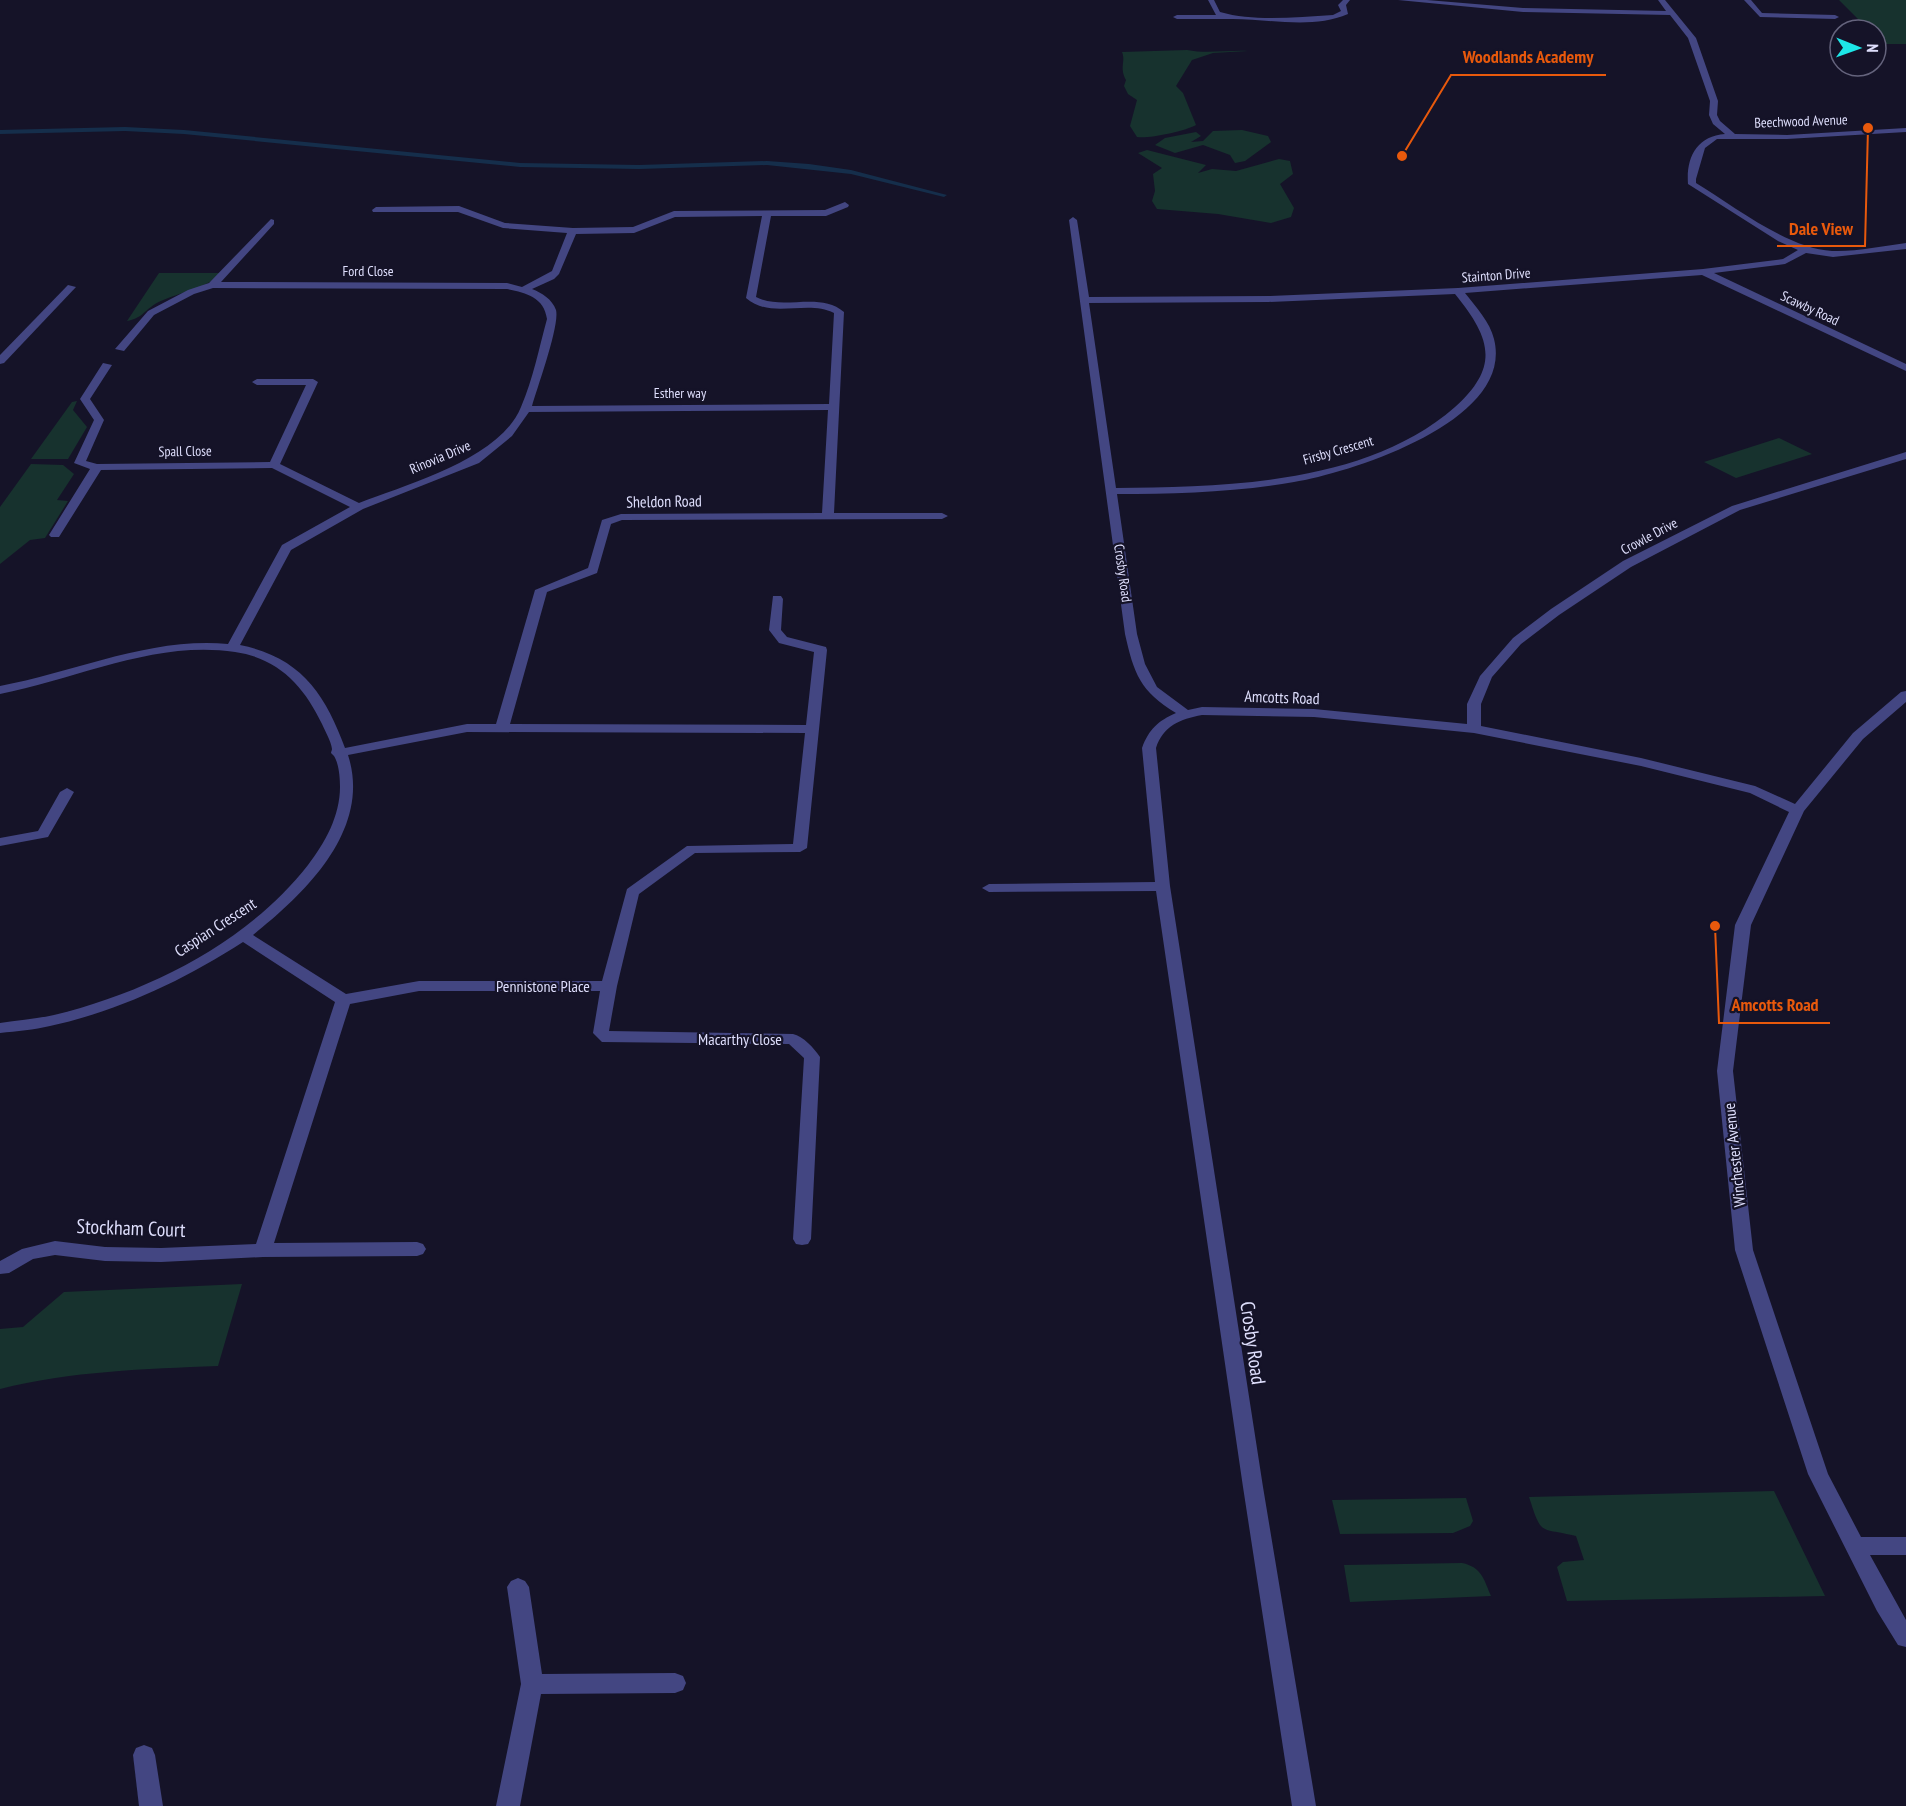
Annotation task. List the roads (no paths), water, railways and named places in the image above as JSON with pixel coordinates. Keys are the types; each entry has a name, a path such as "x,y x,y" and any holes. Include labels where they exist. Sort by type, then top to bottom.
{"street":[{"path":"1211,0 1217,13 1232,17"},
{"path":"1177,18 1334,17 1345,12 1342,5 1347,0"},
{"path":"1401,0 1523,10 1672,13"},
{"path":"1661,0 1692,38 1714,101 1713,116 1716,122 1733,136"},
{"path":"1748,0 1760,15 1835,17"},
{"name":"Beechwood Avenue","path":"1805,250 1781,239 1692,184 1690,175 1702,144 1710,139 1733,136 1787,137 1906,130"},
{"path":"376,210 459,209 503,225 573,231 634,230 674,214 826,213 845,205"},
{"path":"767,213 751,298 768,306 826,307 839,312 828,516"},
{"name":"Crosby Road","path":"1073,220 1131,634 1141,678 1149,689 1186,714"},
{"name":"Ford Close","path":"212,285 227,272 271,222"},
{"path":"523,290 551,277 556,272 573,231"},
{"path":"1805,250 1833,254 1906,246"},
{"name":"Stainton Drive","path":"1083,300 1269,299 1458,291 1703,272 1785,261 1805,250"},
{"name":"Scawby Road","path":"1703,272 1906,368"},
{"name":"Ford Close","path":"120,350 152,313 191,292 212,285 480,285 523,290"},
{"path":"0,361 71,287"},
{"name":"Rinovia Drive","path":"233,647 286,548 359,507 476,461 508,434 526,409 552,320 552,309 545,299 523,290"},
{"name":"Firsby Crescent","path":"1111,491 1198,489 1250,485 1289,478 1369,459 1420,434 1465,404 1484,384 1491,359 1490,340 1458,291"},
{"path":"55,535 97,467 80,463 99,420 85,399 107,365"},
{"path":"257,382 313,382 274,465"},
{"name":"Esther way","path":"526,409 835,407"},
{"name":"Crowle Drive","path":"1474,729 1474,704 1486,675 1517,641 1555,612 1627,564 1736,508 1906,455"},
{"name":"Spall Close","path":"97,467 274,465 359,507"},
{"name":"Sheldon Road","path":"502,728 541,590 593,570 606,522 621,517 942,516"},
{"name":"Pennistone Place","path":"343,1000 419,986 609,986 632,892 640,886 692,849 800,848 821,650 783,640 775,630 777,599"},
{"name":"Caspian Crescent","path":"0,690 26,686 159,650 198,646 233,647 262,653 285,664 320,706 334,737 347,779 344,809 333,840 312,872 282,904 242,936 188,968 126,996 57,1019 0,1028"},
{"name":"Winchester Avenue","path":"1906,696 1858,736 1797,810 1743,925 1725,1071 1744,1250 1818,1474 1885,1605 1906,1638"},
{"name":"Amcotts Road","path":"1186,714 1202,711 1314,713 1474,729 1641,762 1755,790 1797,810"},
{"name":"Crosby Road","path":"1186,714 1163,724 1153,735 1149,748 1163,886 1251,1476 1304,1806"},
{"path":"338,753 467,728 814,729"},
{"path":"0,842 43,834 67,792"},
{"path":"989,888 1163,886"},
{"path":"242,936 343,1000 263,1250"},
{"name":"Macarthy Close","path":"609,986 601,1033 608,1038 793,1039 812,1057 802,1239"},
{"name":"Stockham Court","path":"3,1268 28,1254 55,1248 105,1254 161,1255 263,1250 417,1249"},
{"path":"1854,1546 1906,1546"},
{"path":"508,1806 532,1684 518,1587"},
{"path":"532,1684 675,1683"},
{"path":"144,1755 151,1806"}],"waterway":[{"path":"0,132 125,129 184,132 520,165 639,167 767,163 851,172 944,195"}],"place":[{"name":"Dale View","path":"1868,128"},
{"name":"Woodlands Academy","path":"1402,156"},
{"name":"Amcotts Road","path":"1715,926"}]}
